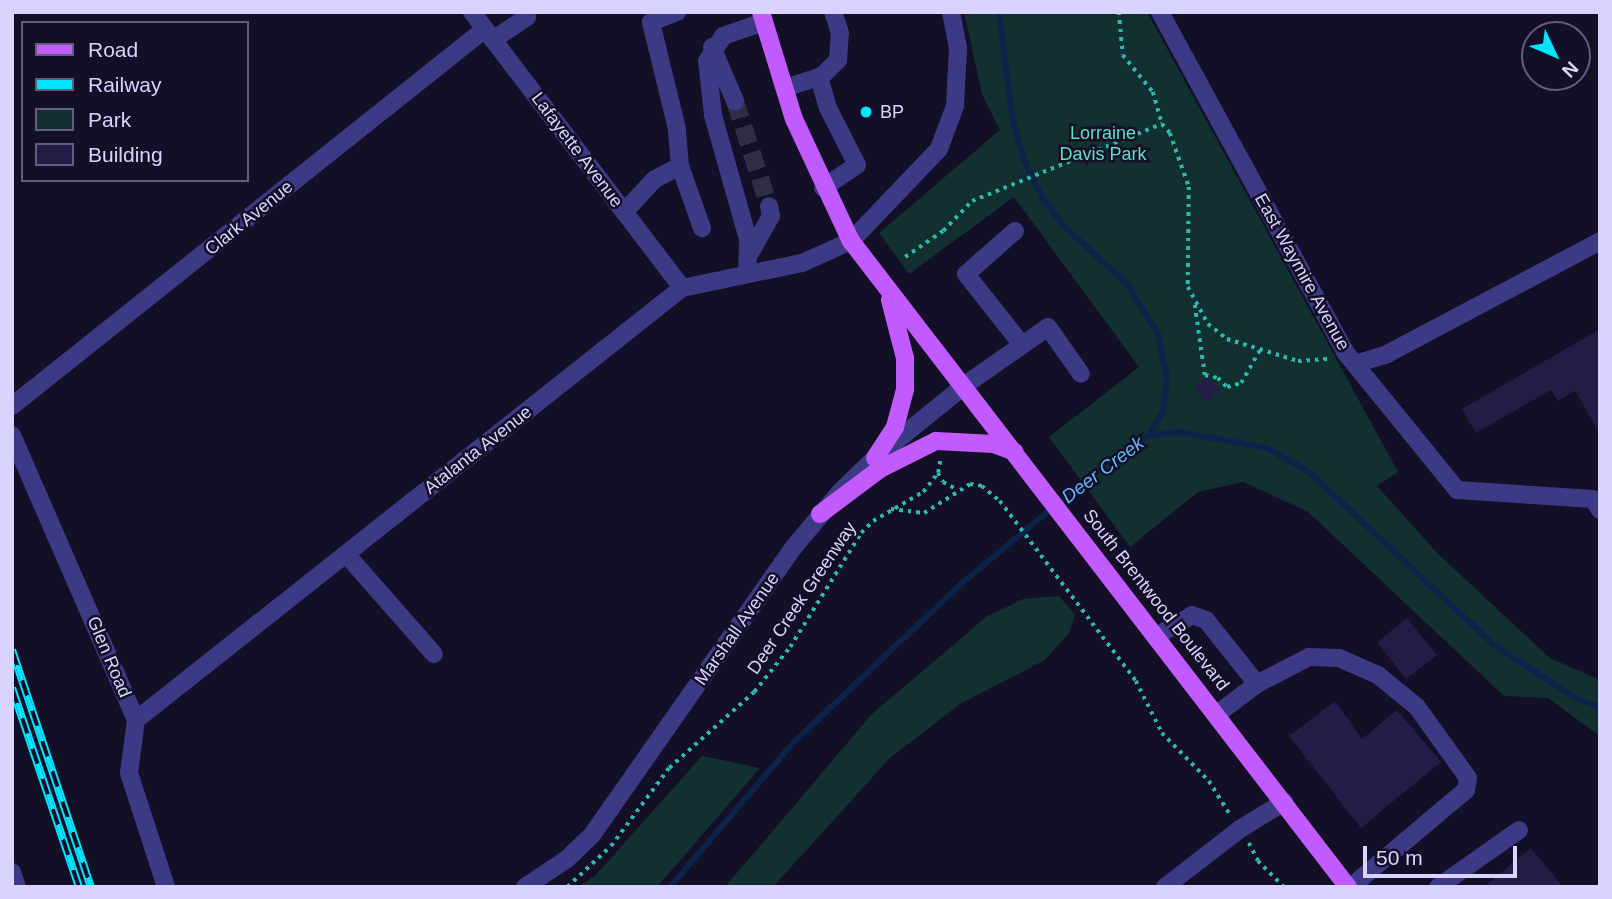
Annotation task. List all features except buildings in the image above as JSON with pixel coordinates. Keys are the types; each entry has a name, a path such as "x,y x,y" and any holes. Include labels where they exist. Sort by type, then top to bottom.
{"main road":[{"name":"South Brentwood Boulevard","path":"762,17 785,88 823,188 850,242 965,385 1350,887"},
{"path":"875,458 895,427 905,389 905,358 889,293"},
{"path":"820,514 880,469 936,441 994,444 1015,452"}],"street":[{"name":"Lafayette Avenue","path":"472,12 682,289"},
{"name":"Clark Avenue","path":"12,406 489,34 527,17 526,12"},
{"path":"677,12 651,22 677,129 680,166 702,228"},
{"path":"785,88 819,77 838,60 840,33 833,12"},
{"path":"850,242 939,149 955,106 958,48 951,12"},
{"name":"East Waymire Avenue","path":"1164,14 1350,358 1387,355 1600,241"},
{"path":"747,274 749,255 708,88 707,61 712,47 723,36 762,17"},
{"path":"712,47 735,101"},
{"path":"819,77 828,108 857,165 823,188"},
{"path":"624,212 655,179 680,166"},
{"path":"749,255 771,216 769,206"},
{"path":"1015,231 966,274 1022,345"},
{"name":"Atalanta Avenue","path":"136,720 682,289 802,263 850,242"},
{"name":"Marshall Avenue","path":"525,887 557,867 592,835 820,514 875,458 965,385 1048,327 1081,374"},
{"path":"1350,358 1457,490 1593,499 1600,510"},
{"name":"Glen Road","path":"12,435 136,720 129,773 166,887"},
{"path":"346,554 434,654"},
{"path":"1158,635 1192,615 1206,620 1257,684"},
{"path":"1217,714 1257,684 1309,657 1339,659 1378,675 1417,707 1468,778 1466,790 1350,887"},
{"path":"1165,887 1240,829 1284,802"},
{"path":"1438,887 1519,830"},
{"path":"12,872 18,887"}],"path":[{"path":"1119,12 1123,55 1160,103 1162,124 1179,153 1189,187 1186,271 1194,303 1205,375 1218,378 1227,387 1241,383 1261,348"},
{"path":"905,257 943,230 972,201 997,188 1162,124"},
{"path":"1194,303 1209,324 1227,339 1298,360 1350,358"},
{"path":"941,456 938,473 949,488 982,486 1000,501 1078,600 1143,692 1162,733 1209,781 1258,862 1284,887"},
{"name":"Deer Creek Greenway","path":"567,887 611,846 668,768 766,678 852,545 873,521 923,492 938,473"},
{"path":"891,509 924,513 958,489"}],"green space":[{"name":"Lorraine Davis Park","path":"964,12 1147,12 1398,472 1377,486 1438,554 1550,658 1600,680 1600,736 1548,698 1504,696 1307,511 1243,482 1198,492 1130,547 1049,437 1139,367 1014,197 909,274 879,233 1000,130 982,94"},
{"path":"1059,596 1075,615 1069,633 1045,660 960,704 890,758 773,887 725,887 872,714 986,617 1023,599"},
{"path":"702,756 760,768 657,887 578,887 595,876"}],"waterway":[{"path":"999,12 1012,117 1024,160 1043,199 1065,227 1127,284 1158,334 1167,379 1163,411 1149,435"},
{"name":"Deer Creek","path":"670,887 793,743 961,584 1100,468 1149,435 1179,432 1267,448 1308,471 1495,646 1572,696 1600,708"}],"tunnel":[{"path":"735,101 769,206"}],"railway":[{"path":"12,650 91,887"},
{"path":"12,688 79,887"}],"place":[{"name":"BP","path":"866,112"}]}
